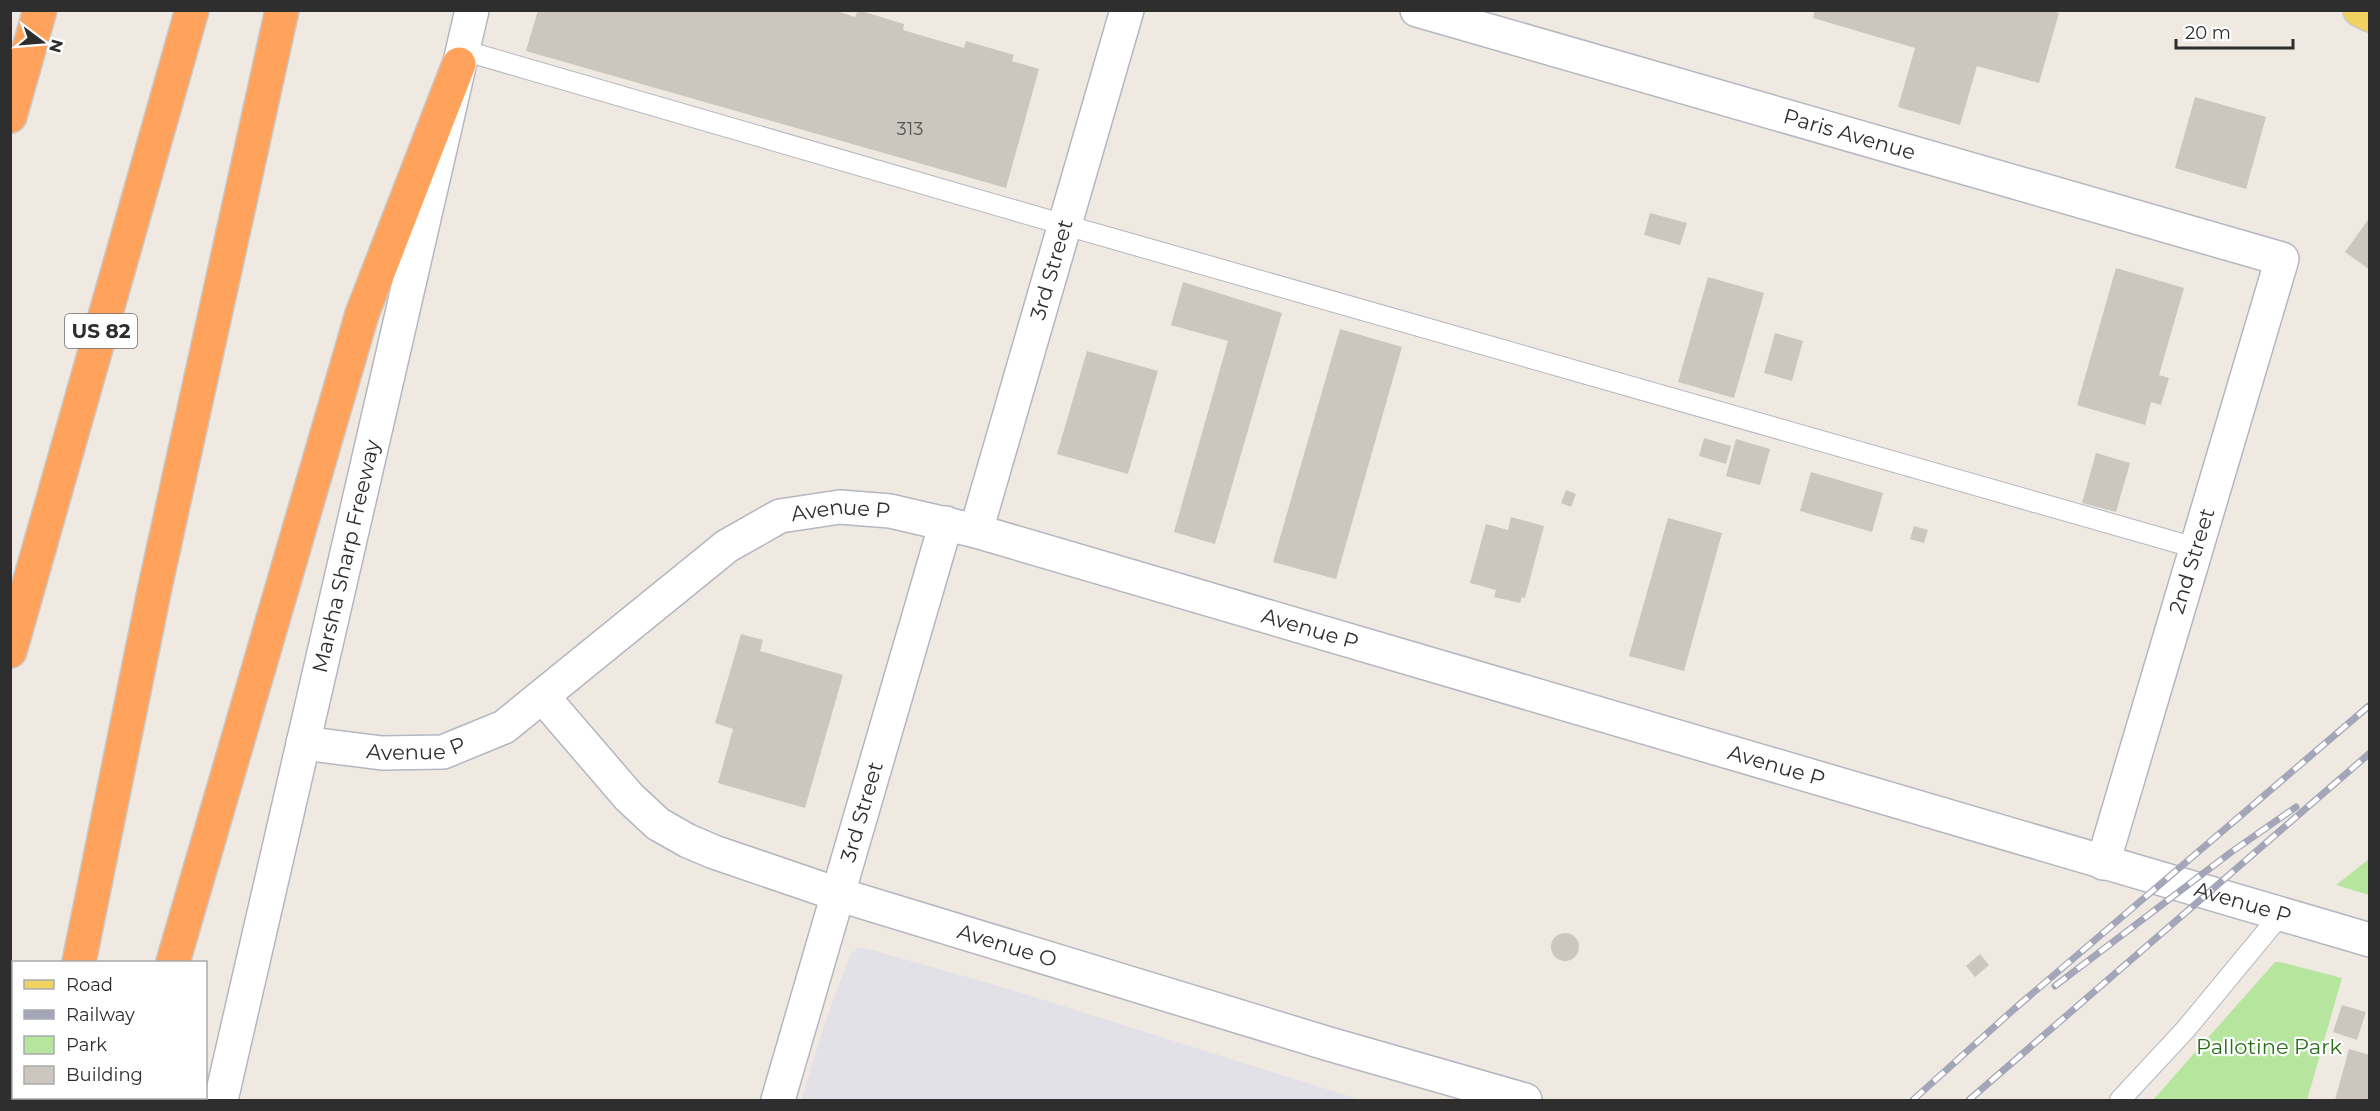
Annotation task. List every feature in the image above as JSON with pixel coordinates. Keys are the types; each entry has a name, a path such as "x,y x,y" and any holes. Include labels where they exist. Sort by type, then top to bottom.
{"highway":[{"path":"10,117 40,10"},
{"name":"US 82","path":"10,651 192,10"},
{"path":"79,961 155,587 282,10"},
{"path":"174,961 362,314 460,57"}],"main road":[{"path":"2360,10 2370,15"}],"street":[{"name":"Marsha Sharp Freeway","path":"221,1101 472,10"},
{"name":"3rd Street","path":"778,1101 837,894 1065,225 1127,10"},
{"name":"Paris Avenue","path":"1417,10 2282,259"},
{"name":"2nd Street","path":"2103,863 2282,259"},
{"name":"Avenue P","path":"303,743 382,753 443,752 504,727 727,546 780,516 840,507 890,511 961,527 2370,940"},
{"name":"Avenue O","path":"543,697 629,797 658,824 714,852 837,894 1329,1044 1525,1101"}],"lane":[{"path":"460,57 1065,225 2196,548"},
{"path":"2120,1101 2186,1029 2281,914"}],"shaded area":[{"path":"859,948 1009,989 1361,1100 801,1100 827,1017 849,958"}],"green space":[{"path":"2369,859 2369,895 2336,885"},
{"name":"Pallotine Park","path":"2275,962 2342,978 2307,1100 2153,1100"}],"building":[{"path":"538,10 834,10 855,17 858,10 904,24 903,30 964,48 966,41 1014,55 1012,61 1039,69 1006,188 526,51"},
{"path":"1815,10 2049,10 2059,13 2039,83 1977,66 1960,125 1898,107 1915,48 1813,18"},
{"path":"2195,97 2266,117 2246,189 2175,168"},
{"path":"1650,213 1687,223 1680,245 1644,235"},
{"path":"2370,217 2370,270 2345,252"},
{"path":"2116,268 2184,288 2159,375 2169,378 2161,405 2151,402 2145,425 2077,405"},
{"path":"1708,277 1764,293 1734,398 1678,382"},
{"path":"1183,282 1282,313 1215,544 1174,532 1228,341 1171,325"},
{"path":"1340,329 1402,347 1336,579 1273,562"},
{"path":"1775,333 1803,341 1792,381 1764,373"},
{"path":"1087,351 1158,371 1128,474 1057,454"},
{"path":"1704,438 1731,446 1726,464 1699,456"},
{"path":"1736,439 1770,449 1760,485 1726,476"},
{"path":"2096,453 2130,463 2116,512 2082,503"},
{"path":"1811,472 1883,493 1872,532 1800,511"},
{"path":"1566,490 1576,494 1571,507 1561,503"},
{"path":"1511,517 1544,526 1525,598 1522,597 1520,603 1494,597 1496,590 1470,583 1486,524 1508,530"},
{"path":"1668,518 1722,533 1684,671 1629,656"},
{"path":"1914,526 1928,530 1924,543 1910,539"},
{"path":"741,634 763,640 760,651 843,675 805,808 718,783 733,729 715,723"},
{"path":"1565,933 1575,937 1579,947 1575,957 1565,961 1555,957 1551,947 1555,937"},
{"path":"1980,954 1989,965 1975,977 1966,966"},
{"path":"2342,1005 2366,1012 2357,1040 2333,1032"},
{"path":"2349,1049 2370,1055 2370,1100 2335,1100"}],"railway":[{"path":"1913,1100 2013,1010 2370,705"},
{"path":"1969,1100 2370,753"},
{"path":"2055,986 2230,853 2296,807"}]}
